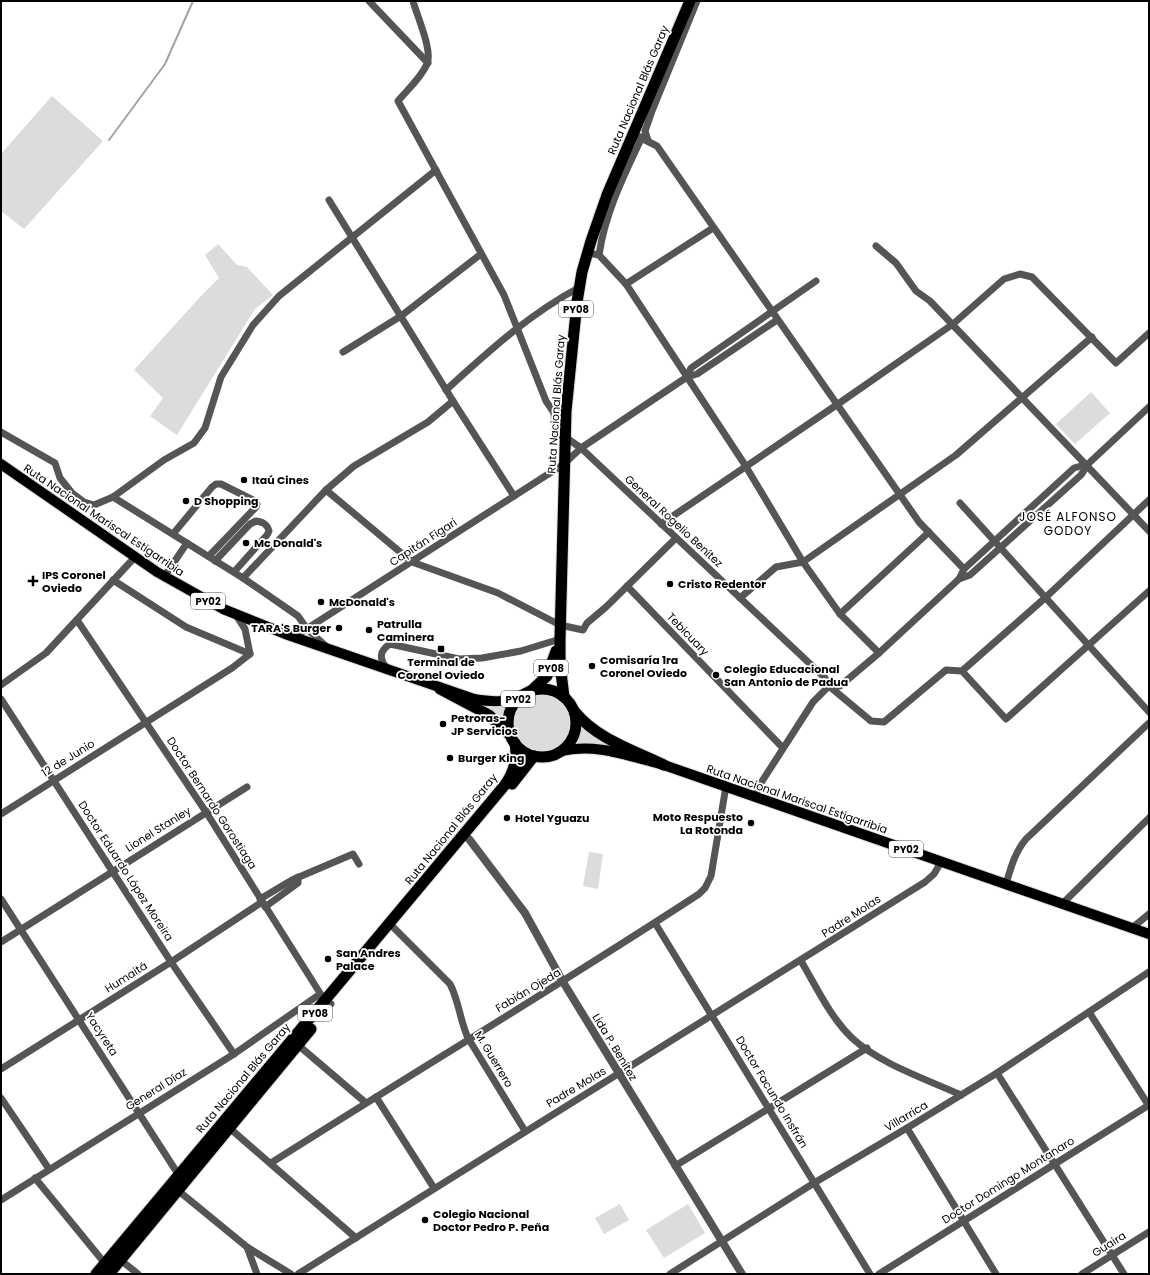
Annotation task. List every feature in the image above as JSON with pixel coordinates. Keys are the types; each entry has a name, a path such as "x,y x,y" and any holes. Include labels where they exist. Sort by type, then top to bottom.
{"highway":[{"name":"Ruta Nacional Blás Garay","path":"564,697 560,664 560,625 566,411 580,287 588,253 607,196 641,137 690,1"},
{"name":"Ruta Nacional Blás Garay","path":"529,692 542,682 551,668 560,639"},
{"name":"PY02","path":"440,689 489,715 520,749 534,756 542,757 559,752"},
{"name":"PY02","path":"513,740 508,727 509,717 515,703 529,692 546,689 564,697 584,724 596,733 664,765"},
{"path":"559,752 569,743 575,731 575,712"},
{"name":"Ruta Nacional Blás Garay","path":"466,837 508,780 516,759 513,740"},
{"name":"Ruta Nacional Blás Garay","path":"96,1274 108,1269 326,1000 392,927 534,756"},
{"name":"Ruta Nacional Blás Garay","path":"226,1125 298,1045 326,1000"}],"main road":[{"name":"Ruta Nacional Mariscal Estigarribia","path":"1,464 164,577 236,615 294,637 387,668 440,689"},
{"name":"PY02","path":"440,689 474,699 491,702 506,701 529,692"},
{"name":"PY02","path":"559,752 574,748 598,749 664,765"},
{"name":"Ruta Nacional Mariscal Estigarribia","path":"664,765 1149,934"}],"street":[{"path":"369,1 428,63"},
{"path":"413,1 429,50 428,63 398,101 504,295 516,327"},
{"path":"599,255 602,236 616,193 645,131 652,110 697,1"},
{"path":"641,137 656,146 777,320 838,404 919,522 964,569"},
{"path":"1,432 55,463 60,478 72,493 84,502 94,505 113,497 164,460 194,443 205,428 221,377 253,325 279,296 436,170"},
{"path":"329,200 446,390 514,496"},
{"path":"626,284 713,228"},
{"path":"876,246 896,263 916,291 930,301 1088,464 1149,530"},
{"path":"588,253 599,255 626,284 745,466 803,562 840,614 879,653"},
{"path":"343,352 401,316 481,254"},
{"path":"661,524 838,404 952,324 1004,279 1020,274 1032,277 1116,363 1149,333"},
{"path":"687,377 690,368 816,281"},
{"path":"446,390 516,327 557,299 580,287"},
{"path":"687,377 697,374 777,320"},
{"name":"General Rogelio Benítez","path":"516,327 546,401 554,413 555,433 565,437 581,448 825,678 829,686 871,721 884,722 946,670 962,671"},
{"path":"740,598 776,567 803,562 956,455 1092,337"},
{"name":"Capitán Figari","path":"294,637 564,464 581,448 687,377"},
{"path":"243,578 326,490 354,466 428,422 453,401"},
{"path":"959,579 970,575 1001,548 1081,475 1088,464 1149,407"},
{"path":"755,796 759,786 813,702 829,686 840,686 879,653 959,579 964,569 1074,468 1088,464"},
{"path":"172,534 216,484 221,484 255,501 257,504 256,507 208,556"},
{"path":"326,490 412,562 498,593 560,625 583,630 587,623 676,538"},
{"path":"113,497 234,572 298,616 307,629 330,649"},
{"path":"1149,500 1045,598 962,671 1006,718 1149,591"},
{"path":"960,503 1149,712"},
{"path":"215,561 250,524 256,521 268,525 269,530 267,535 234,572"},
{"path":"840,614 929,532"},
{"path":"164,577 187,543"},
{"path":"1,685 46,653 135,556"},
{"path":"113,580 186,627 250,654"},
{"name":"Tebicuary","path":"627,586 783,748"},
{"path":"236,615 245,629 250,654"},
{"name":"Doctor Bernardo Gorostiaga","path":"77,620 206,812 262,903 326,1000"},
{"path":"387,668 381,661 380,654 384,647 390,644 459,659 482,658 521,651 560,639"},
{"name":"12 de Junio","path":"1,814 232,668 250,654"},
{"name":"Doctor Eduardo López Moreira","path":"1,699 171,962 234,1054"},
{"path":"1006,884 1013,859 1018,848 1026,838 1149,723"},
{"name":"Fabián Ojeda","path":"271,1163 468,1038 563,982 699,894 705,888 711,876 726,786"},
{"name":"Lionel Stanley","path":"1,942 247,787"},
{"path":"1062,904 1149,818"},
{"name":"Lida P. Benítez","path":"466,837 525,913 563,982 742,1274"},
{"name":"Humaitá","path":"1,1069 171,962 262,903 298,877 353,854 359,864"},
{"name":"Padre Molas","path":"298,1274 926,882 934,874 941,862"},
{"name":"Yacyreta","path":"1,899 182,1177"},
{"path":"1132,928 1149,914"},
{"name":"Doctor Facundo Insfrán","path":"655,923 713,1015 870,1274"},
{"name":"M. Guerrero","path":"392,927 450,984 454,992 463,1028 468,1038 525,1131"},
{"path":"801,961 837,1021 852,1038 891,1063 961,1095"},
{"name":"Villarrica","path":"670,1274 814,1183 908,1128 996,1073 1149,972"},
{"name":"General Díaz","path":"1,1200 234,1054 326,1000"},
{"path":"1089,1012 1149,1105"},
{"path":"298,1045 366,1103"},
{"path":"675,1166 867,1048"},
{"path":"996,1073 1124,1274"},
{"path":"376,1097 434,1188"},
{"path":"1,1098 49,1169"},
{"name":"Doctor Domingo Montanaro","path":"880,1274 1149,1105"},
{"path":"226,1125 356,1238"},
{"path":"908,1128 996,1274"},
{"path":"35,1178 108,1269"},
{"path":"174,1187 248,1247 291,1274"},
{"name":"Guaira","path":"1082,1274 1149,1232"},
{"path":"248,1247 257,1274"},
{"path":"117,1257 138,1274"}],"shaded area":[{"path":"52,96 103,141 24,229 1,211 1,154"},
{"path":"218,244 237,265 247,267 273,295 255,309 177,435 150,416 163,398 134,370 219,278 205,255"},
{"path":"1091,392 1110,413 1075,444 1056,424"},
{"path":"536,693 548,693 563,701 571,716 571,728 563,743 548,751 536,751 521,743 513,728 513,716 521,701"},
{"path":"475,702 510,704 505,712 504,723 496,714"},
{"path":"579,726 628,752 571,746 577,739"},
{"path":"589,852 603,854 598,889 583,886"},
{"path":"620,1204 629,1220 604,1234 595,1218"},
{"path":"688,1204 705,1233 664,1258 646,1230"}],"waterway":[{"path":"109,140 165,64 193,1"}],"place":[{"name":"Itaú Cines","path":"244,480"},
{"name":"D Shopping","path":"186,501"},
{"name":"Mc Donald's","path":"246,543"},
{"name":"IPS Coronel Oviedo","path":"33,581"},
{"name":"Cristo Redentor","path":"670,584"},
{"name":"McDonald's","path":"321,602"},
{"name":"TARA'S Burger","path":"339,628"},
{"name":"Patrulla Caminera","path":"369,630"},
{"name":"Terminal de Coronel Oviedo","path":"441,649"},
{"name":"Comisaría 1ra Coronel Oviedo","path":"592,666"},
{"name":"Colegio Educacional San Antonio de Padua","path":"716,675"},
{"name":"Petroras- JP Servicios","path":"443,724"},
{"name":"Burger King","path":"450,758"},
{"name":"Hotel Yguazu","path":"507,818"},
{"name":"Moto Respuesto La Rotonda","path":"751,823"},
{"name":"San Andres Palace","path":"328,959"},
{"name":"Colegio Nacional Doctor Pedro P. Peña","path":"425,1220"}],"district":[{"name":"JOSÉ ALFONSO GODOY","path":"1068,524"}]}
